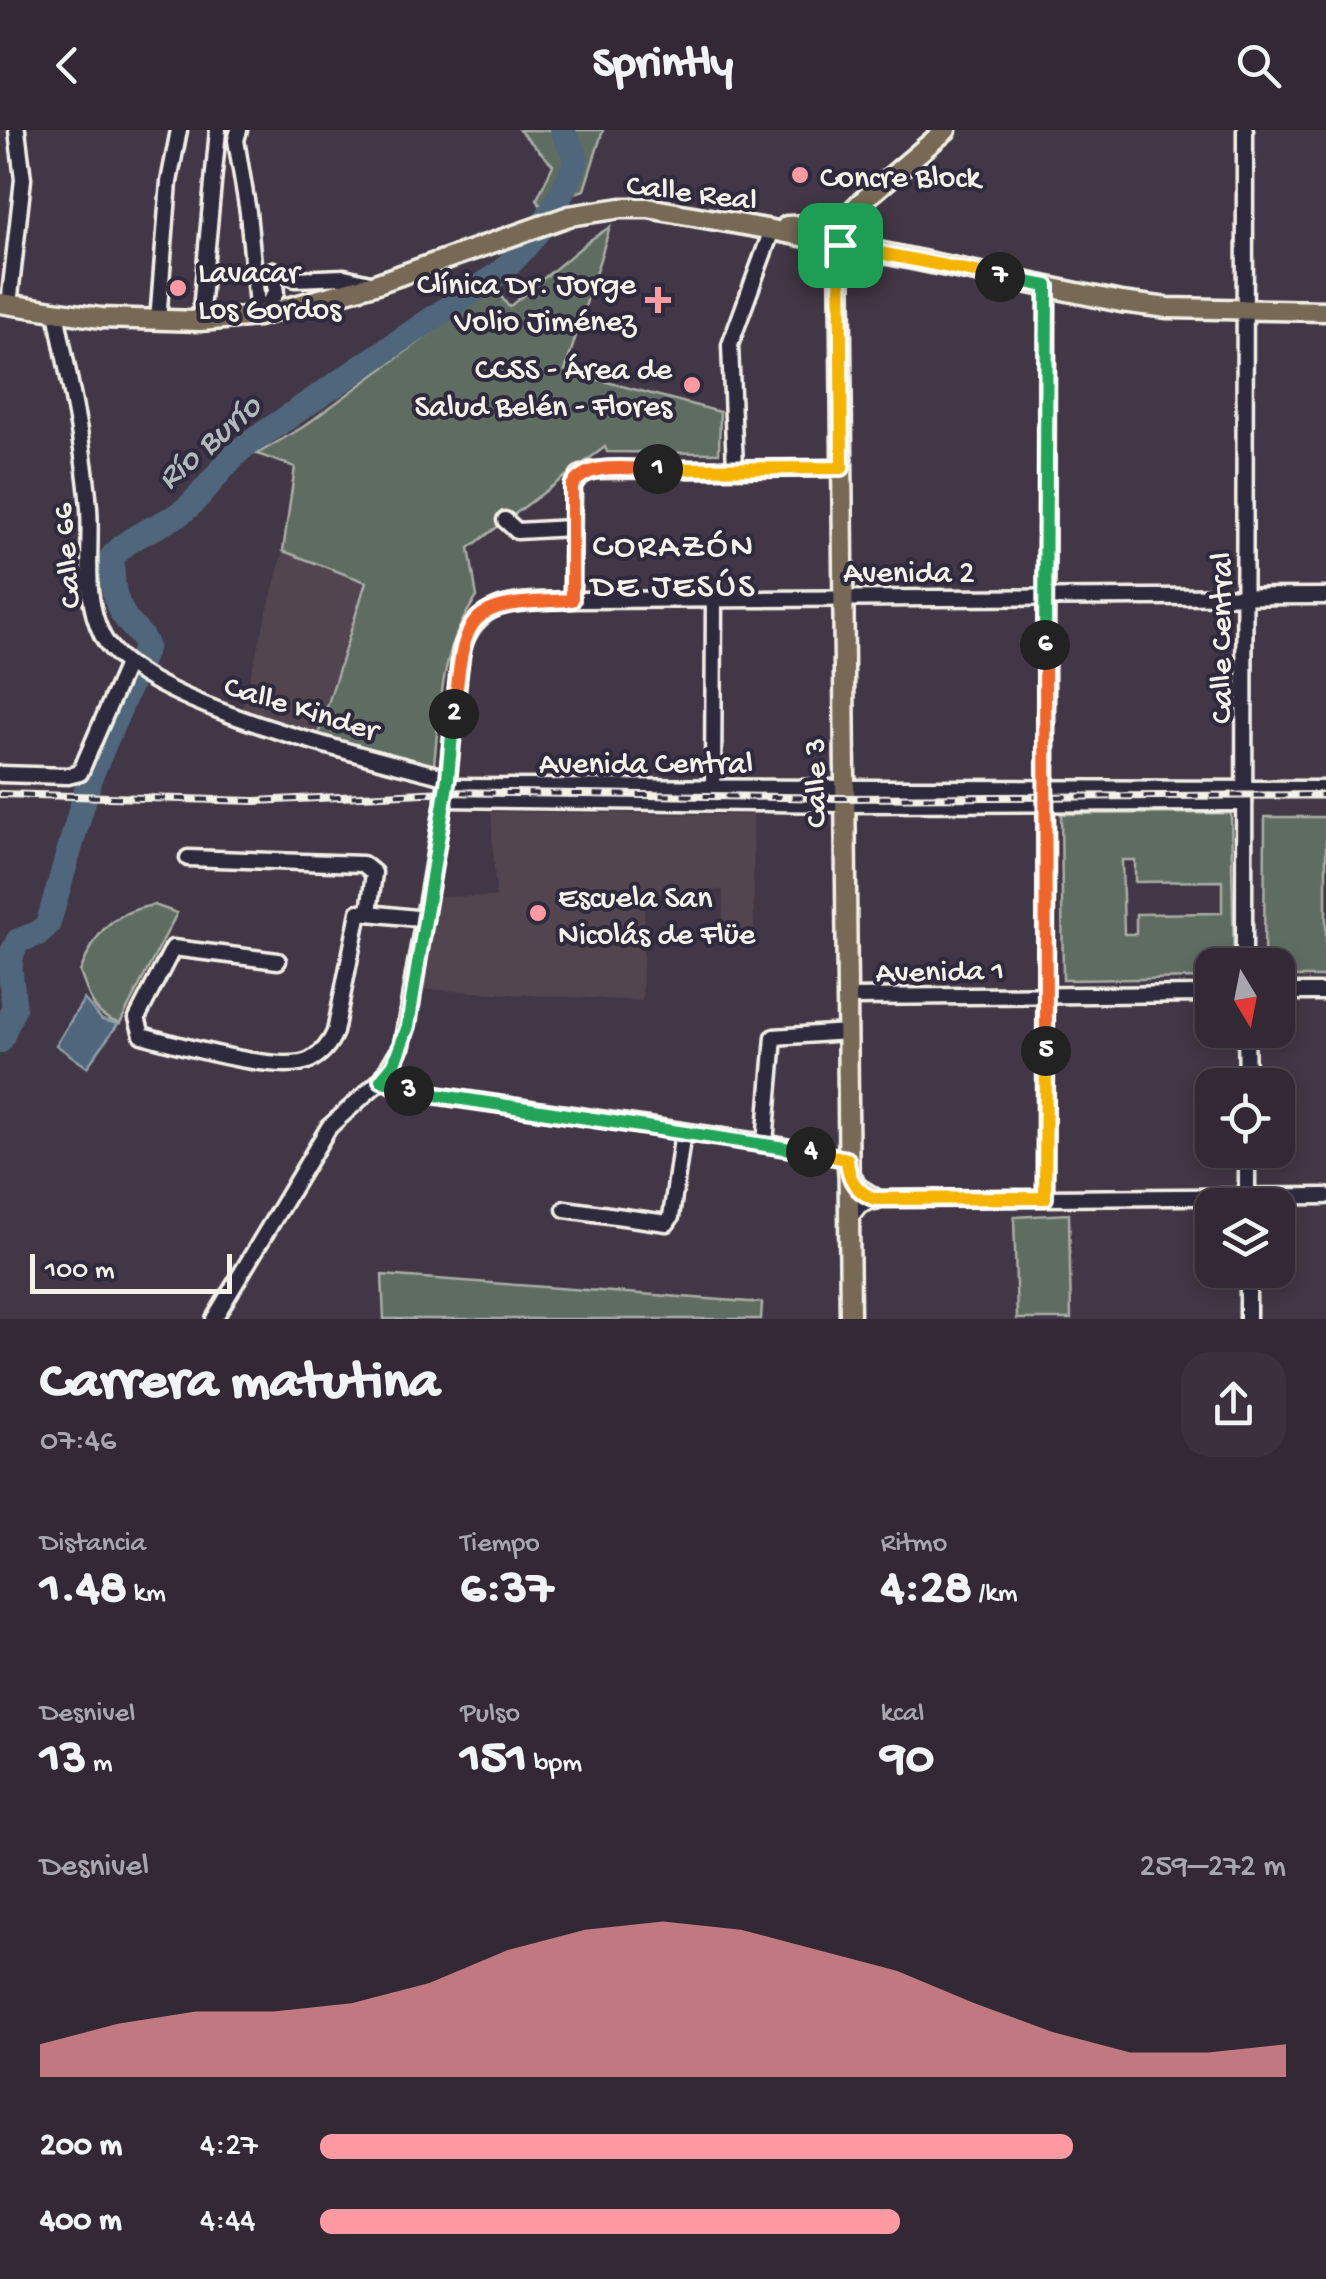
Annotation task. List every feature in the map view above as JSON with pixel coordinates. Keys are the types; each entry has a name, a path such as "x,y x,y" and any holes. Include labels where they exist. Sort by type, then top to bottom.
{"main road":[{"path":"772,230 830,224 848,214 946,130"},
{"name":"Calle Real","path":"5,304 158,321 258,316 375,284 569,216 648,208 1121,302 1326,311"},
{"name":"Calle 3","path":"848,214 840,245 850,1319"},
{"path":"847,1164 856,1187 875,1199"}],"street":[{"path":"5,304 23,179 16,130"},
{"path":"158,321 170,182 179,130"},
{"path":"200,321 218,130"},
{"path":"239,130 236,140 258,316"},
{"name":"Calle Central","path":"1244,948 1246,130"},
{"path":"734,468 730,345 772,230"},
{"path":"258,316 276,293 272,270 294,279 344,277 375,284"},
{"path":"1045,1198 1047,286"},
{"name":"Calle 66","path":"56,312 89,508 88,585 92,606 107,646 144,676"},
{"path":"572,600 572,486 579,475 592,470 842,468"},
{"path":"504,520 517,532 571,528"},
{"name":"Avenida 2","path":"446,788 466,634 476,619 510,602 1326,596"},
{"path":"713,795 714,599"},
{"path":"0,774 76,776 127,664"},
{"name":"Calle Kinder","path":"144,676 249,722 446,788"},
{"path":"214,1319 329,1127 394,1064 408,1026 446,788"},
{"name":"Avenida Central","path":"446,788 843,797 1245,797 1326,789"},
{"path":"188,858 363,864 374,873 368,912"},
{"path":"278,961 172,948 136,1018 142,1035 206,1052 291,1065 308,1062 331,1043 359,912 426,919"},
{"path":"1295,992 1326,992"},
{"name":"Avenida 1","path":"848,997 1195,994"},
{"path":"765,1143 774,1038 848,1032"},
{"path":"381,1080 413,1092 765,1143 847,1164"},
{"path":"565,1209 667,1223 683,1132"},
{"path":"1295,1198 1326,1196"},
{"path":"848,1221 860,1205 875,1199 1195,1200"},
{"path":"1248,1288 1248,1319"}],"shaded area":[{"path":"283,551 367,581 318,736 241,712"},
{"name":"Escuela San Nicolás de Flüe","path":"491,812 753,815 754,934 723,929 723,890 645,894 642,1001 421,989 436,896 496,897"}],"green space":[{"path":"519,130 603,130 584,190 540,205 537,199 553,165"},
{"path":"610,227 565,371 720,412 719,453 607,452 605,447 469,548 477,597 464,617 448,660 433,774 318,736 366,582 283,551 295,467 257,454 303,427 494,287 509,307"},
{"path":"1231,813 1234,948 1195,948 1195,978 1063,980 1061,814","holes":["1122,860 1135,860 1135,882 1222,881 1222,913 1136,914 1136,934 1124,934"]},
{"path":"1265,817 1326,817 1326,977 1295,977 1295,948 1264,948"},
{"path":"154,905 177,913 120,1023 98,1011 80,972 106,926 126,913"},
{"path":"1069,1214 1071,1319 1017,1319 1014,1217"},
{"path":"382,1275 762,1303 761,1319 384,1319"}],"water":[{"path":"84,999 102,1020 118,1024 87,1067 56,1045"}],"waterway":[{"name":"Río Burío","path":"0,1041 14,1007 12,953 18,941 39,933 48,924 91,775 146,647 118,605 112,557 129,541 186,509 241,449 501,272 543,224 573,169 576,157 562,130"}],"railway":[{"path":"0,794 255,801 445,792 843,798 1326,795"}],"place":[{"name":"Concre Block","path":"800,175"},
{"name":"Lavacar Los Gordos","path":"178,288"},
{"name":"Clínica Dr. Jorge Volio Jiménez","path":"658,300"},
{"name":"CCSS - Área de Salud Belén - Flores","path":"692,385"},
{"name":"Escuela San Nicolás de Flüe","path":"538,913"}],"district":[{"name":"CORAZÓN DE JESÚS","path":"674,563"}],"route":[{"path":"840,245 1047,286 1045,1198 875,1199 851,1180 847,1159 765,1143 413,1092 381,1080 394,1064 408,1026 448,778 466,634 476,619 510,602 572,600 572,486 579,475 592,470 842,468 840,245"}]}
